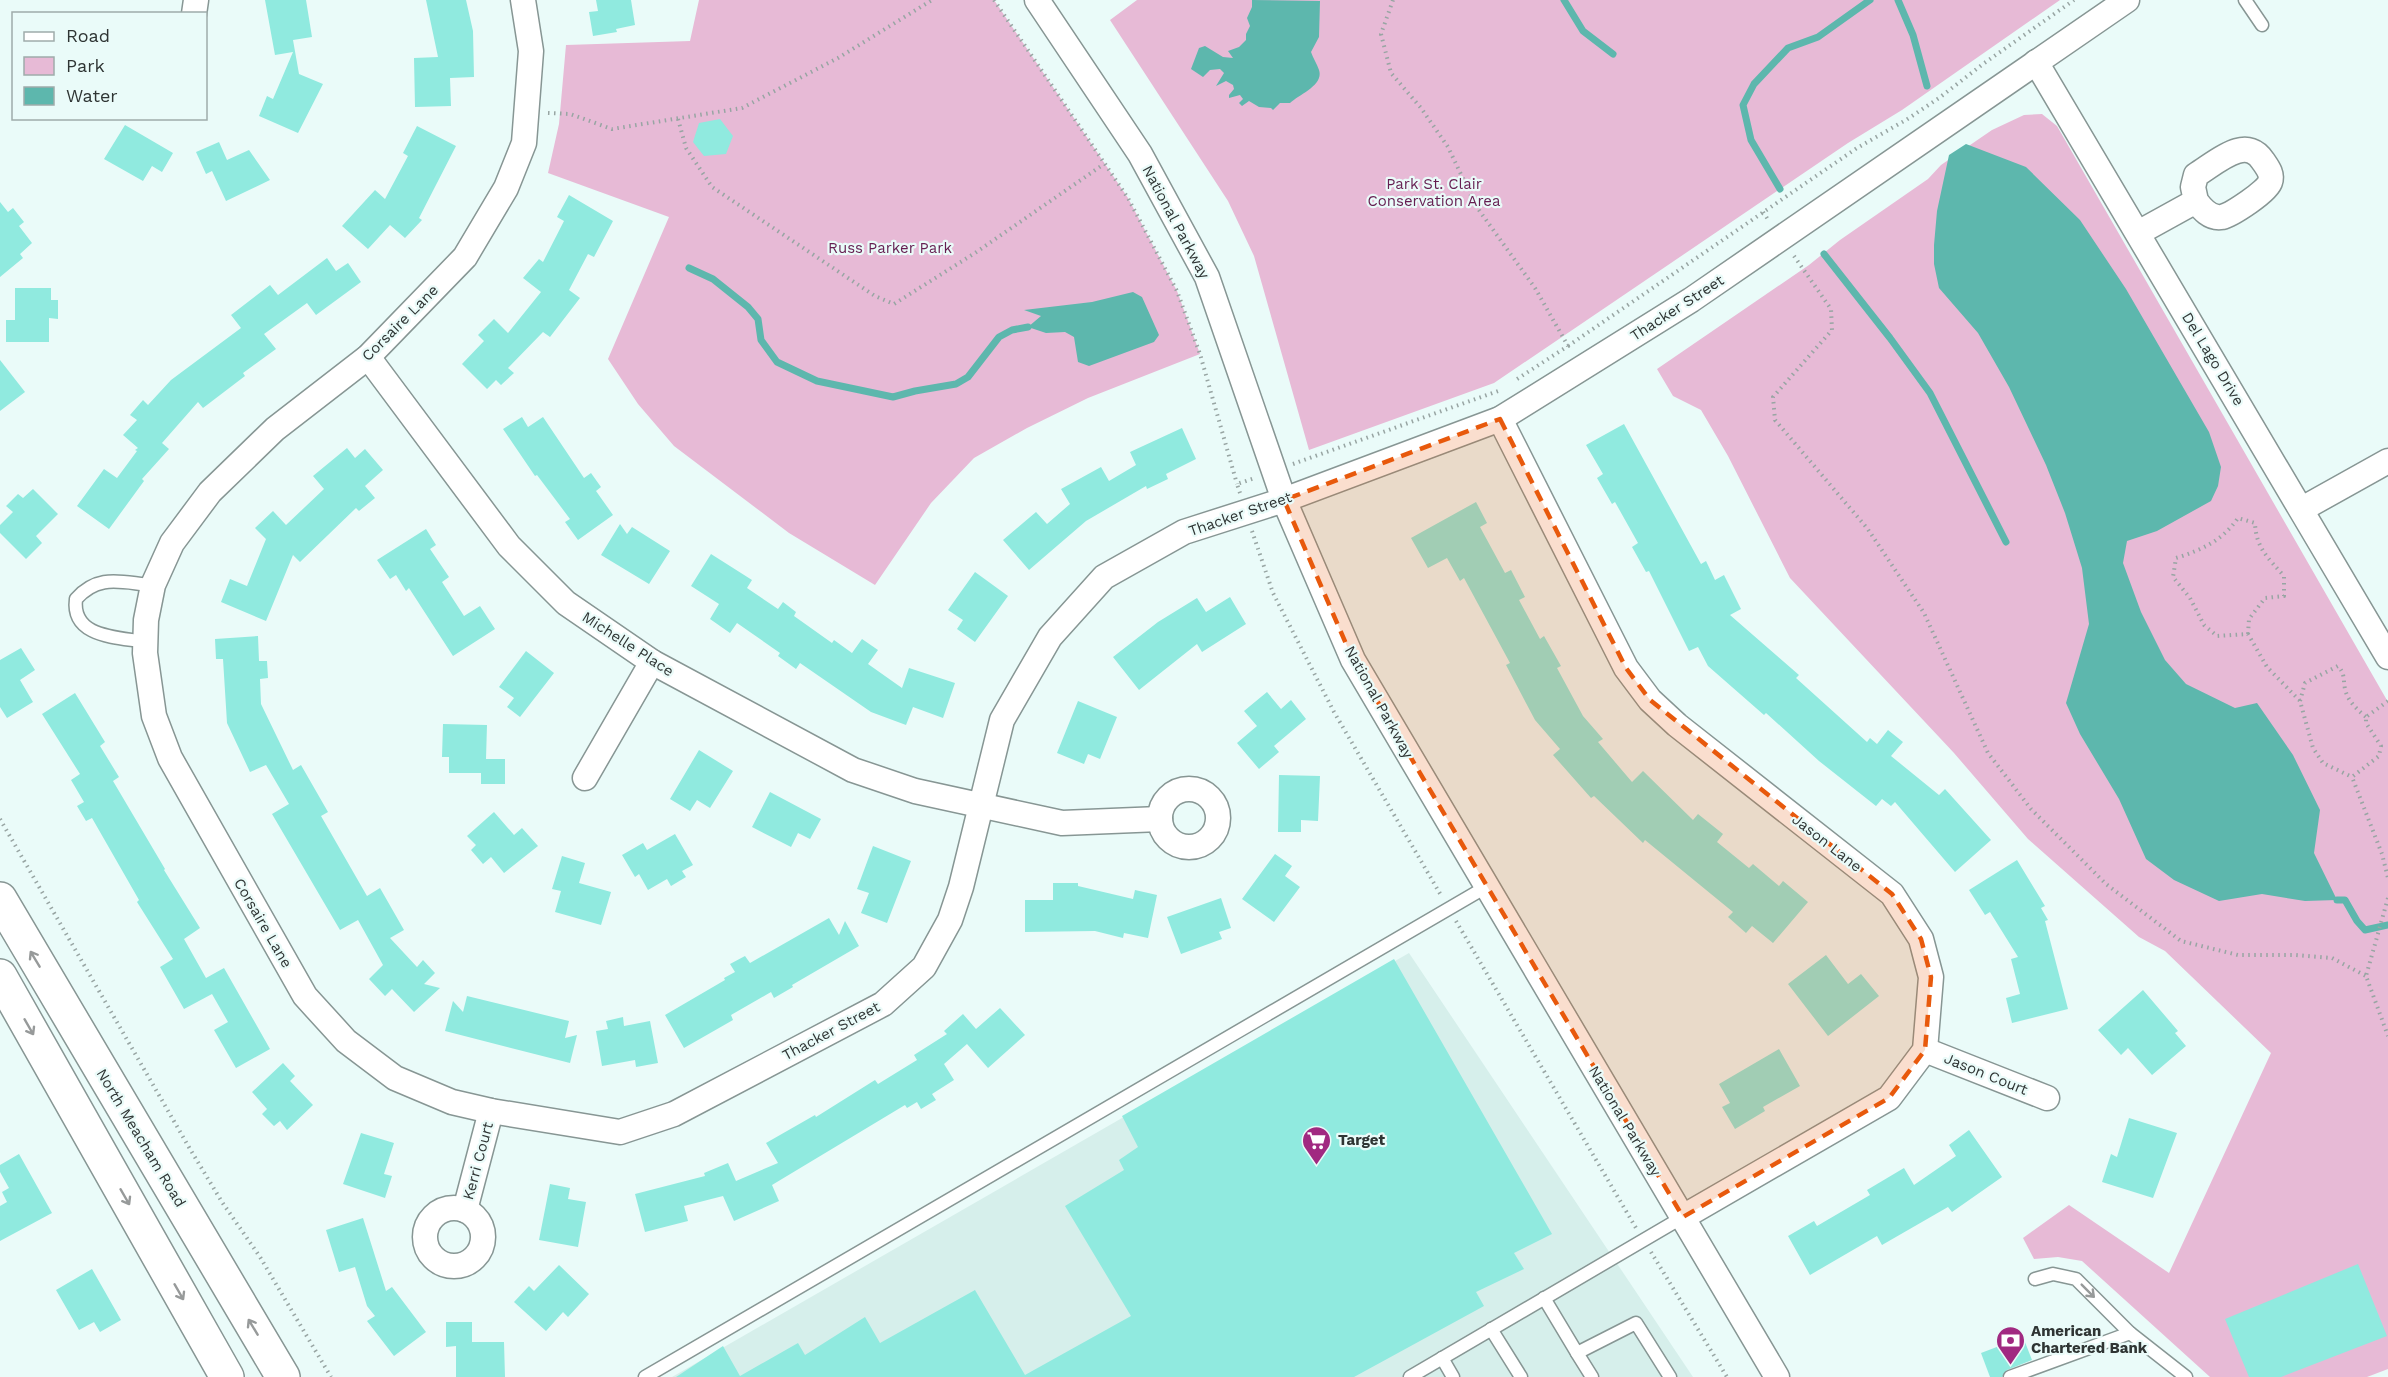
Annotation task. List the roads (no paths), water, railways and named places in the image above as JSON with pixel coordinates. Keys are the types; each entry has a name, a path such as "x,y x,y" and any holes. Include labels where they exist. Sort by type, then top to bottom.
{"main road":[{"name":"North Meacham Road","path":"5,920 283,1377"},
{"path":"0,976 227,1377"}],"street":[{"name":"Corsaire Lane","path":"491,1111 452,1102 395,1078 346,1041 305,996 171,758 154,716 145,642 146,620 153,585 172,543 210,492 275,429 368,357 465,257 506,188 524,143 531,51 523,0"},
{"name":"National Parkway","path":"1037,0 1140,154 1207,277 1284,500 1353,660 1777,1377"},
{"name":"Thacker Street","path":"491,1111 620,1132 674,1114 883,1004 924,967 950,920 961,887 1002,720 1050,636 1104,577 1184,532 1284,500 1500,419 1691,300 2127,0"},
{"name":"Del Lago Drive","path":"2036,62 2302,508 2388,657"},
{"path":"2138,233 2196,201"},
{"name":"Michelle Place","path":"368,357 509,546 566,603 652,662 853,770 915,791 1062,823 1160,819"},
{"name":"Jason Lane","path":"1500,419 1626,668 1650,700 1677,725 1892,894 1921,939 1931,977 1925,1050"},
{"path":"2302,508 2388,461"},
{"path":"585,778 652,662"},
{"path":"1683,1217 1889,1098 1925,1050"},
{"name":"Jason Court","path":"1925,1050 2047,1098"},
{"name":"Kerri Court","path":"465,1210 491,1111"}],"lane":[{"path":"2245,0 2262,25"},
{"path":"145,642 89,630 77,616 76,599 85,588 105,582 153,585"},
{"path":"645,1377 1486,887"},
{"path":"1410,1377 1683,1217"},
{"path":"2035,1280 2053,1274 2076,1279 2130,1333 2186,1377"},
{"path":"1544,1298 1592,1377"},
{"path":"1577,1353 1636,1323 1670,1377"},
{"path":"1491,1329 1521,1377"},
{"path":"2010,1377 2130,1333"},
{"path":"1442,1358 1453,1377"}],"water":[{"path":"1252,0 1320,1 1319,37 1311,52 1319,70 1318,80 1315,85 1290,103 1280,103 1273,110 1259,107 1249,101 1242,106 1239,103 1243,99 1240,95 1229,98 1234,89 1233,85 1226,81 1216,86 1224,73 1220,69 1210,70 1203,77 1191,69 1199,48 1205,46 1223,57 1233,58 1228,51 1239,47 1246,40 1250,26 1247,18 1252,7"},
{"path":"1966,144 2026,167 2080,220 2126,289 2209,432 2221,467 2218,486 2211,501 2157,531 2127,541 2123,563 2141,612 2165,660 2186,684 2235,708 2257,703 2293,755 2320,810 2314,853 2337,900 2305,901 2262,894 2219,901 2174,880 2146,859 2119,799 2080,734 2066,703 2089,624 2082,568 2065,513 2046,465 2009,387 1978,333 1939,288 1934,264 1937,211 1949,155"},
{"path":"1133,292 1142,297 1159,335 1154,342 1089,366 1078,362 1074,337 1065,332 1046,333 1028,327 1041,316 1024,310 1092,302"}],"waterway":[{"path":"1564,0 1583,31 1613,54"},
{"path":"1780,189 1751,140 1743,105 1754,84 1788,48 1818,37 1870,0"},
{"path":"1898,0 1913,35 1927,86"},
{"path":"1824,254 1930,393 2006,542"},
{"path":"689,268 713,279 748,307 758,319 761,340 777,362 817,381 893,397 956,384 968,377 999,337 1012,330 1028,327"},
{"path":"2337,900 2345,900 2365,930 2388,925"}],"place":[{"name":"Target","path":"1317,1166"},
{"name":"American Chartered Bank","path":"2010,1366"}],"park label":[{"name":"Park St. Clair Conservation Area","path":"1434,192"},
{"name":"Russ Parker Park","path":"890,248"}]}
